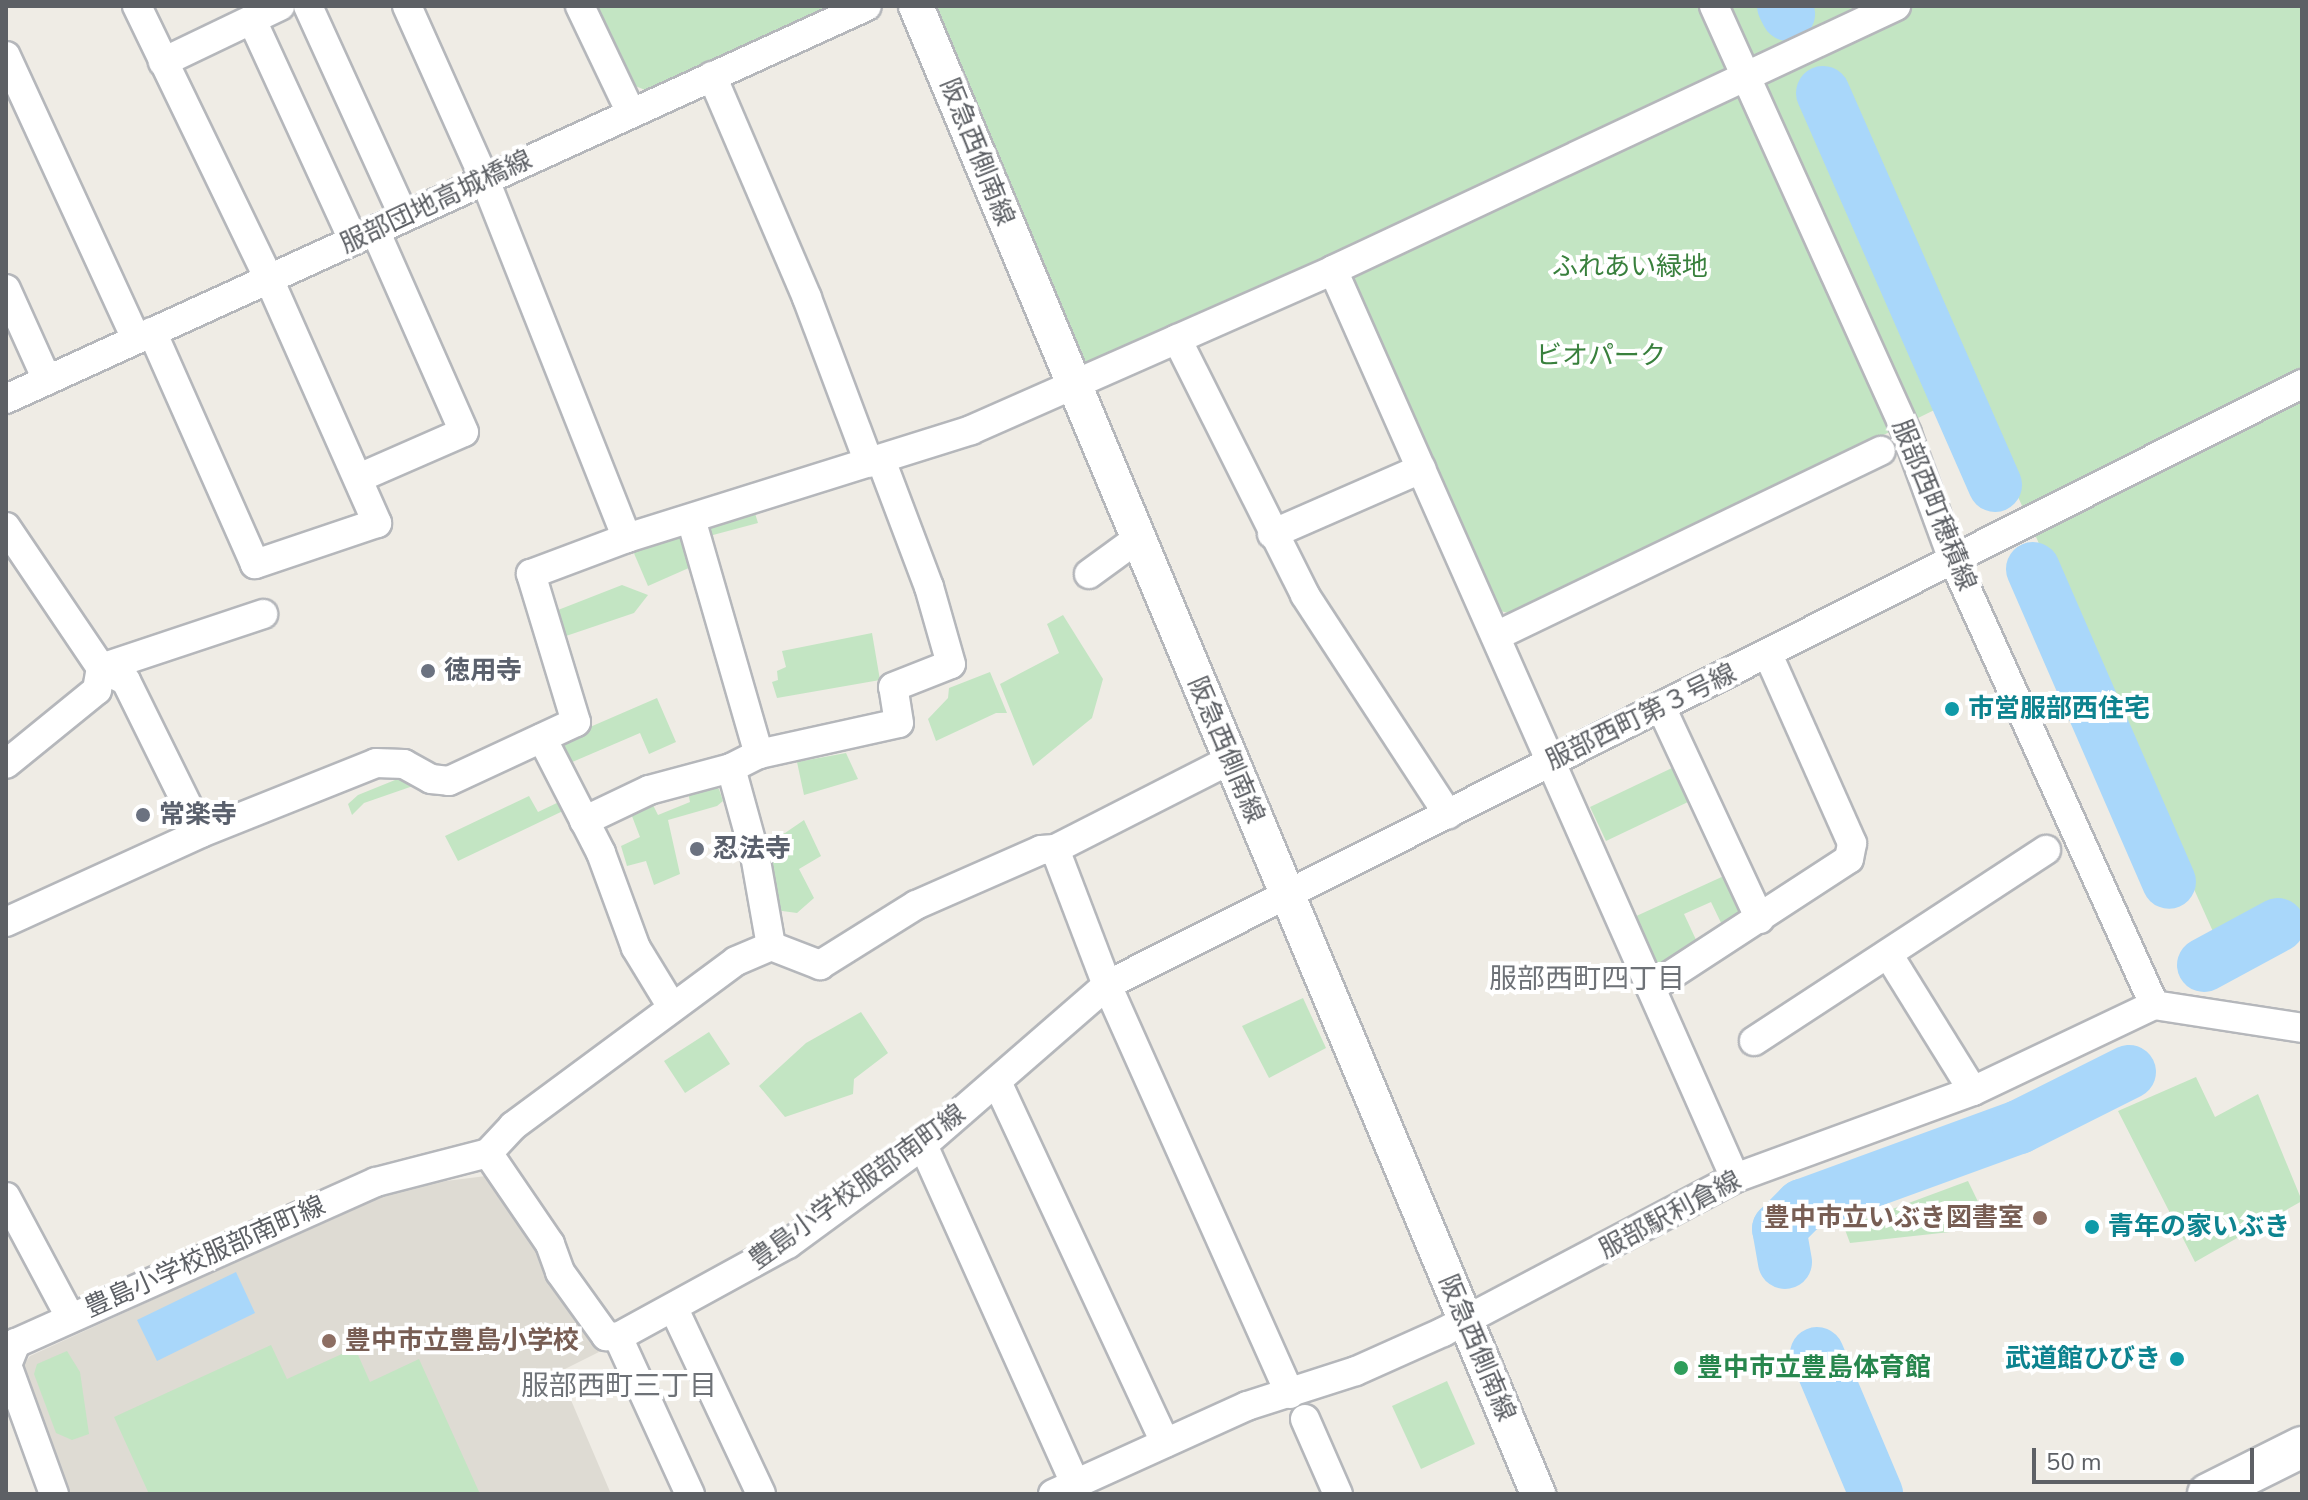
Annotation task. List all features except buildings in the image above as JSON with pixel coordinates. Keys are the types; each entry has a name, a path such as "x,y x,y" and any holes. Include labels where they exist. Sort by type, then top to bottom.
{"main road":[{"path":"2208,1494 2302,1447"}],"street":[{"path":"6,56 255,564 377,523 361,477 137,6"},
{"path":"163,62 280,6"},
{"path":"308,6 404,217"},
{"path":"407,6 485,180 627,538"},
{"path":"580,6 631,113"},
{"name":"服部団地高城橋線","path":"6,399 867,6"},
{"name":"阪急西側南線","path":"916,6 1538,1494"},
{"name":"服部西町穂積線","path":"1714,6 1907,434 1952,557 2154,1005"},
{"path":"6,922 201,833 376,763 404,764 431,779 449,781 576,722 531,574 627,538 971,430 1333,270 1896,6"},
{"path":"252,20 464,432 361,477"},
{"path":"584,821 649,790 731,768 759,754 899,723 893,687 951,664 929,587 712,76"},
{"path":"1333,270 1735,1178"},
{"path":"6,289 47,380"},
{"path":"1177,339 1272,534 1448,814"},
{"name":"服部西町第３号線","path":"1288,895 1768,654 1952,557 2302,384"},
{"path":"1496,636 1881,451"},
{"path":"1272,534 1421,469"},
{"path":"691,519 759,754"},
{"path":"9,537 101,668 126,681 201,833"},
{"path":"1089,574 1137,539"},
{"path":"101,668 263,614"},
{"path":"1651,988 1849,859 1852,843 1768,654"},
{"path":"6,764 97,690 101,668"},
{"path":"1661,707 1760,919"},
{"path":"542,738 584,821 636,948 672,1007"},
{"path":"690,1494 618,1337 606,1336 560,1272 550,1244 488,1153 513,1126 736,961 771,946 820,965 916,905 1041,850 1055,849 1230,760"},
{"path":"731,768 755,855 771,946"},
{"path":"1055,849 1107,985 1290,1394"},
{"path":"1754,1041 2046,850"},
{"name":"豊島小学校服部南町線","path":"618,1337 788,1244 923,1145 1107,985 1288,895"},
{"path":"1888,954 1973,1091"},
{"path":"2154,1005 2302,1028"},
{"name":"服部駅利倉線","path":"1064,1488 1247,1406 1290,1394 1422,1343 1735,1178 1973,1091 2154,1005"},
{"path":"997,1082 1165,1443"},
{"path":"923,1145 1064,1488"},
{"name":"豊島小学校服部南町線","path":"6,1197 70,1317 388,1177 488,1153"},
{"path":"674,1309 761,1494"},
{"path":"54,1494 7,1365 16,1343 70,1317"},
{"path":"1277,1365 1312,1367 1390,1340 1422,1343"},
{"path":"1305,1419 1338,1494"}],"shaded area":[{"name":"豊中市立豊島小学校","path":"486,1176 538,1248 601,1351 559,1372 611,1494 70,1494 23,1366 30,1356 364,1203 422,1184"}],"green space":[{"path":"593,6 837,6 650,92 628,83"},
{"name":"ふれあい緑地","path":"930,6 2302,6 2302,936 2293,941 2274,907 2215,936 1971,392 1517,615 1500,611 1336,254 1092,366 1080,362"},
{"path":"754,510 758,523 713,535 714,544 708,546 705,527"},
{"path":"680,534 691,567 648,586 633,551"},
{"path":"622,585 648,595 634,613 566,636 558,610"},
{"path":"1063,615 1103,679 1092,718 1033,766 1000,684 1059,653 1047,624"},
{"path":"872,633 880,680 777,698 772,682 778,680 777,671 786,667 782,651"},
{"path":"990,672 1007,713 996,713 936,741 928,719 948,698 949,688"},
{"path":"657,698 676,742 649,754 640,733 570,763 560,740"},
{"path":"846,753 858,779 804,795 797,762"},
{"path":"1672,768 1688,802 1606,841 1590,807"},
{"path":"400,778 413,786 364,803 352,815 348,804 358,795"},
{"path":"706,784 719,789 723,801 717,806 668,820 680,874 654,885 646,861 627,866 621,846 640,837 630,811 652,803 658,815 690,802 688,792"},
{"path":"529,796 538,812 561,801 565,810 458,861 445,836"},
{"path":"804,820 821,856 799,869 814,898 797,913 775,910 758,838 785,833"},
{"path":"1726,875 1745,915 1724,929 1711,902 1684,914 1698,944 1656,972 1632,918"},
{"path":"1303,998 1326,1048 1269,1078 1242,1026"},
{"path":"861,1012 888,1053 854,1079 853,1094 785,1117 759,1086 806,1043"},
{"path":"709,1032 730,1064 685,1093 664,1061"},
{"path":"2196,1077 2215,1117 2258,1094 2302,1201 2195,1262 2118,1111"},
{"path":"1968,1181 1983,1212 1950,1232 1850,1243 1844,1227"},
{"path":"271,1345 287,1379 355,1348 370,1382 419,1359 480,1494 149,1494 114,1417"},
{"path":"67,1351 80,1372 89,1434 72,1440 56,1433 34,1374 37,1364"},
{"path":"1447,1381 1475,1444 1421,1469 1392,1406"}],"water":[{"path":"236,1272 255,1313 157,1361 137,1320"}],"waterway":[{"path":"1784,6 1788,14"},
{"path":"1823,93 1995,485"},
{"path":"2033,569 2169,882"},
{"path":"2204,965 2278,925"},
{"path":"1785,1262 1779,1229 1802,1206 2019,1127 2129,1072"},
{"path":"1817,1354 1876,1494"}],"place":[{"name":"徳用寺","path":"428,671"},
{"name":"市営服部西住宅","path":"1952,709"},
{"name":"常楽寺","path":"143,815"},
{"name":"忍法寺","path":"697,849"},
{"name":"豊中市立いぶき図書室","path":"2040,1218"},
{"name":"青年の家いぶき","path":"2092,1227"},
{"name":"豊中市立豊島小学校","path":"329,1341"},
{"name":"武道館ひびき","path":"2177,1359"},
{"name":"豊中市立豊島体育館","path":"1681,1368"}],"district":[{"name":"服部西町四丁目","path":"1587,979"},
{"name":"服部西町三丁目","path":"619,1386"}],"park label":[{"name":"ビオパーク","path":"1601,356"}]}
